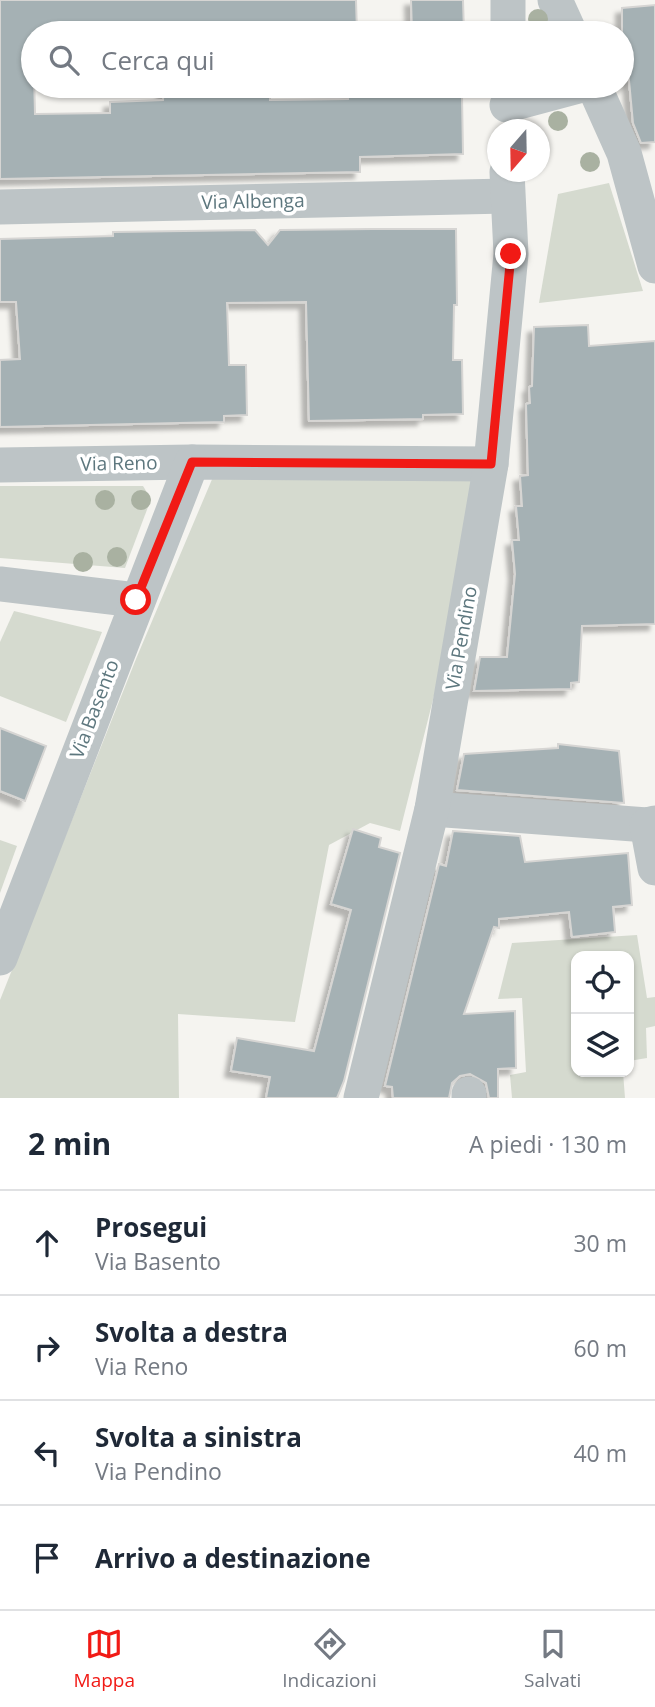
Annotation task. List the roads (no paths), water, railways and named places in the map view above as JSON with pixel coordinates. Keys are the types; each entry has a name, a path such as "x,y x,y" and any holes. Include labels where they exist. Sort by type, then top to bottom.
{"street":[{"path":"508,0 508,21"},
{"path":"555,0 565,21"},
{"path":"507,107 537,98"},
{"path":"602,98 639,151 655,266"},
{"name":"Via Albenga","path":"0,207 507,184"},
{"name":"Via Pendino","path":"361,1098 432,809 491,464 511,254 507,184"},
{"name":"Via Reno","path":"0,465 192,462 491,464"},
{"name":"Via Basento","path":"0,958 136,600 192,462"},
{"path":"0,584 136,600"},
{"path":"432,809 651,824 655,868"}]}
